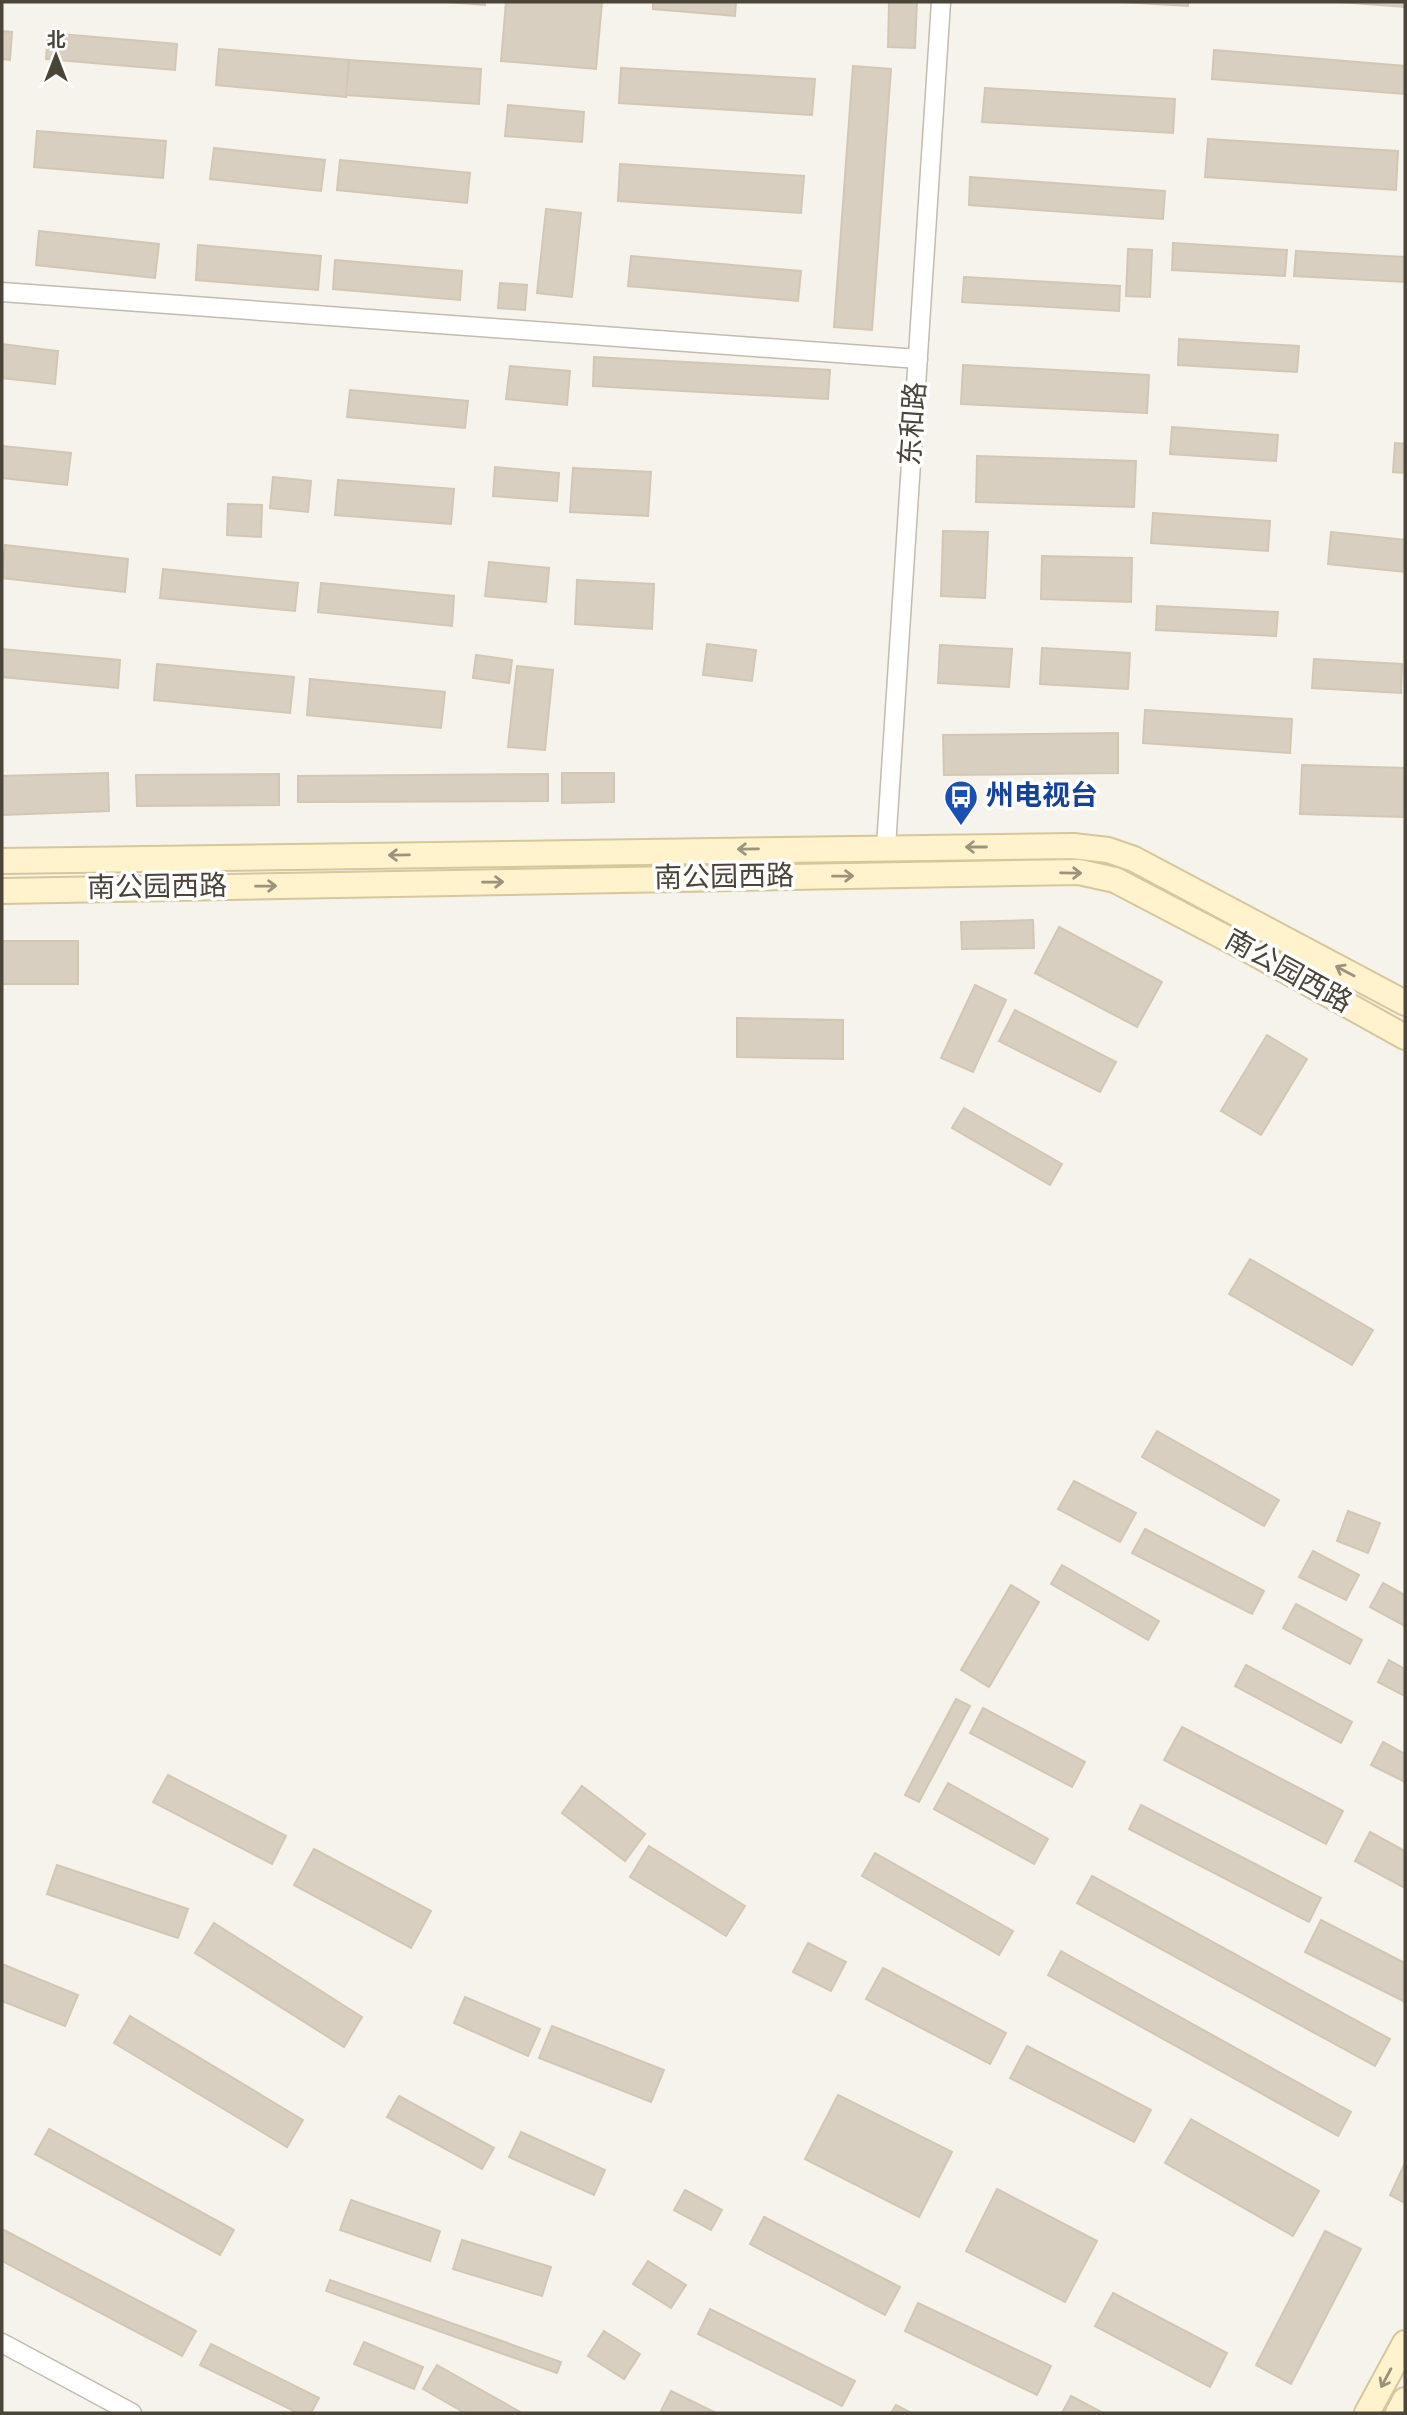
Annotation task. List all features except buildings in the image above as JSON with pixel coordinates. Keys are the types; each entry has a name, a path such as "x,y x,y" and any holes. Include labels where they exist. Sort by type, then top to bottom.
{"main road":[{"name":"南公园西路","path":"2,861 1073,846 1108,850 1134,859 1405,1003"},
{"name":"南公园西路","path":"2,891 1079,872 1115,880 1405,1037"},
{"path":"1367,2413 1405,2343"},
{"path":"1398,2413 1405,2400"}],"street":[{"name":"东和路","path":"886,847 941,2"},
{"path":"2,292 918,359"},
{"path":"2,2343 132,2413"}],"place":[{"name":"州电视台","path":"961,827"}]}
